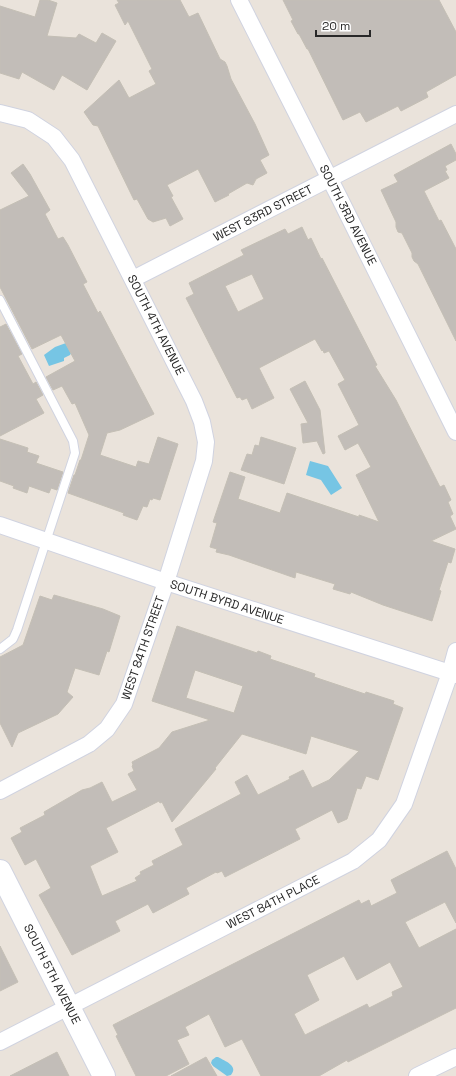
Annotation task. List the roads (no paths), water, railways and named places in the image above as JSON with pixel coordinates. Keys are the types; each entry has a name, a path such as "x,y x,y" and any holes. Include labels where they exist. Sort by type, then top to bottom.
{"street":[{"name":"SOUTH 3RD AVENUE","path":"239,0 456,432"},
{"name":"SOUTH 4TH AVENUE","path":"0,112 28,120 54,137 72,160 194,401 202,422 206,442 204,461 166,582"},
{"name":"WEST 83RD STREET","path":"133,279 456,114"},
{"name":"SOUTH BYRD AVENUE","path":"0,525 166,582 453,674"},
{"name":"WEST 84TH STREET","path":"0,791 89,744 107,729 124,704 166,582"},
{"path":"453,674 456,651"},
{"name":"WEST 84TH PLACE","path":"0,1042 353,861 379,840 404,804 453,674"},
{"name":"SOUTH 5TH AVENUE","path":"0,871 104,1076"},
{"path":"417,1076 456,1057"}],"lane":[{"path":"0,300 73,441 75,453 17,630 13,639 0,649"}],"water":[{"path":"66,343 74,348 70,355 64,358 64,361 49,366 44,355 55,347"},
{"path":"310,461 328,466 342,488 331,495 321,480 306,475"},
{"path":"216,1057 232,1066 233,1072 231,1075 227,1076 213,1066 211,1063 212,1060"}]}
